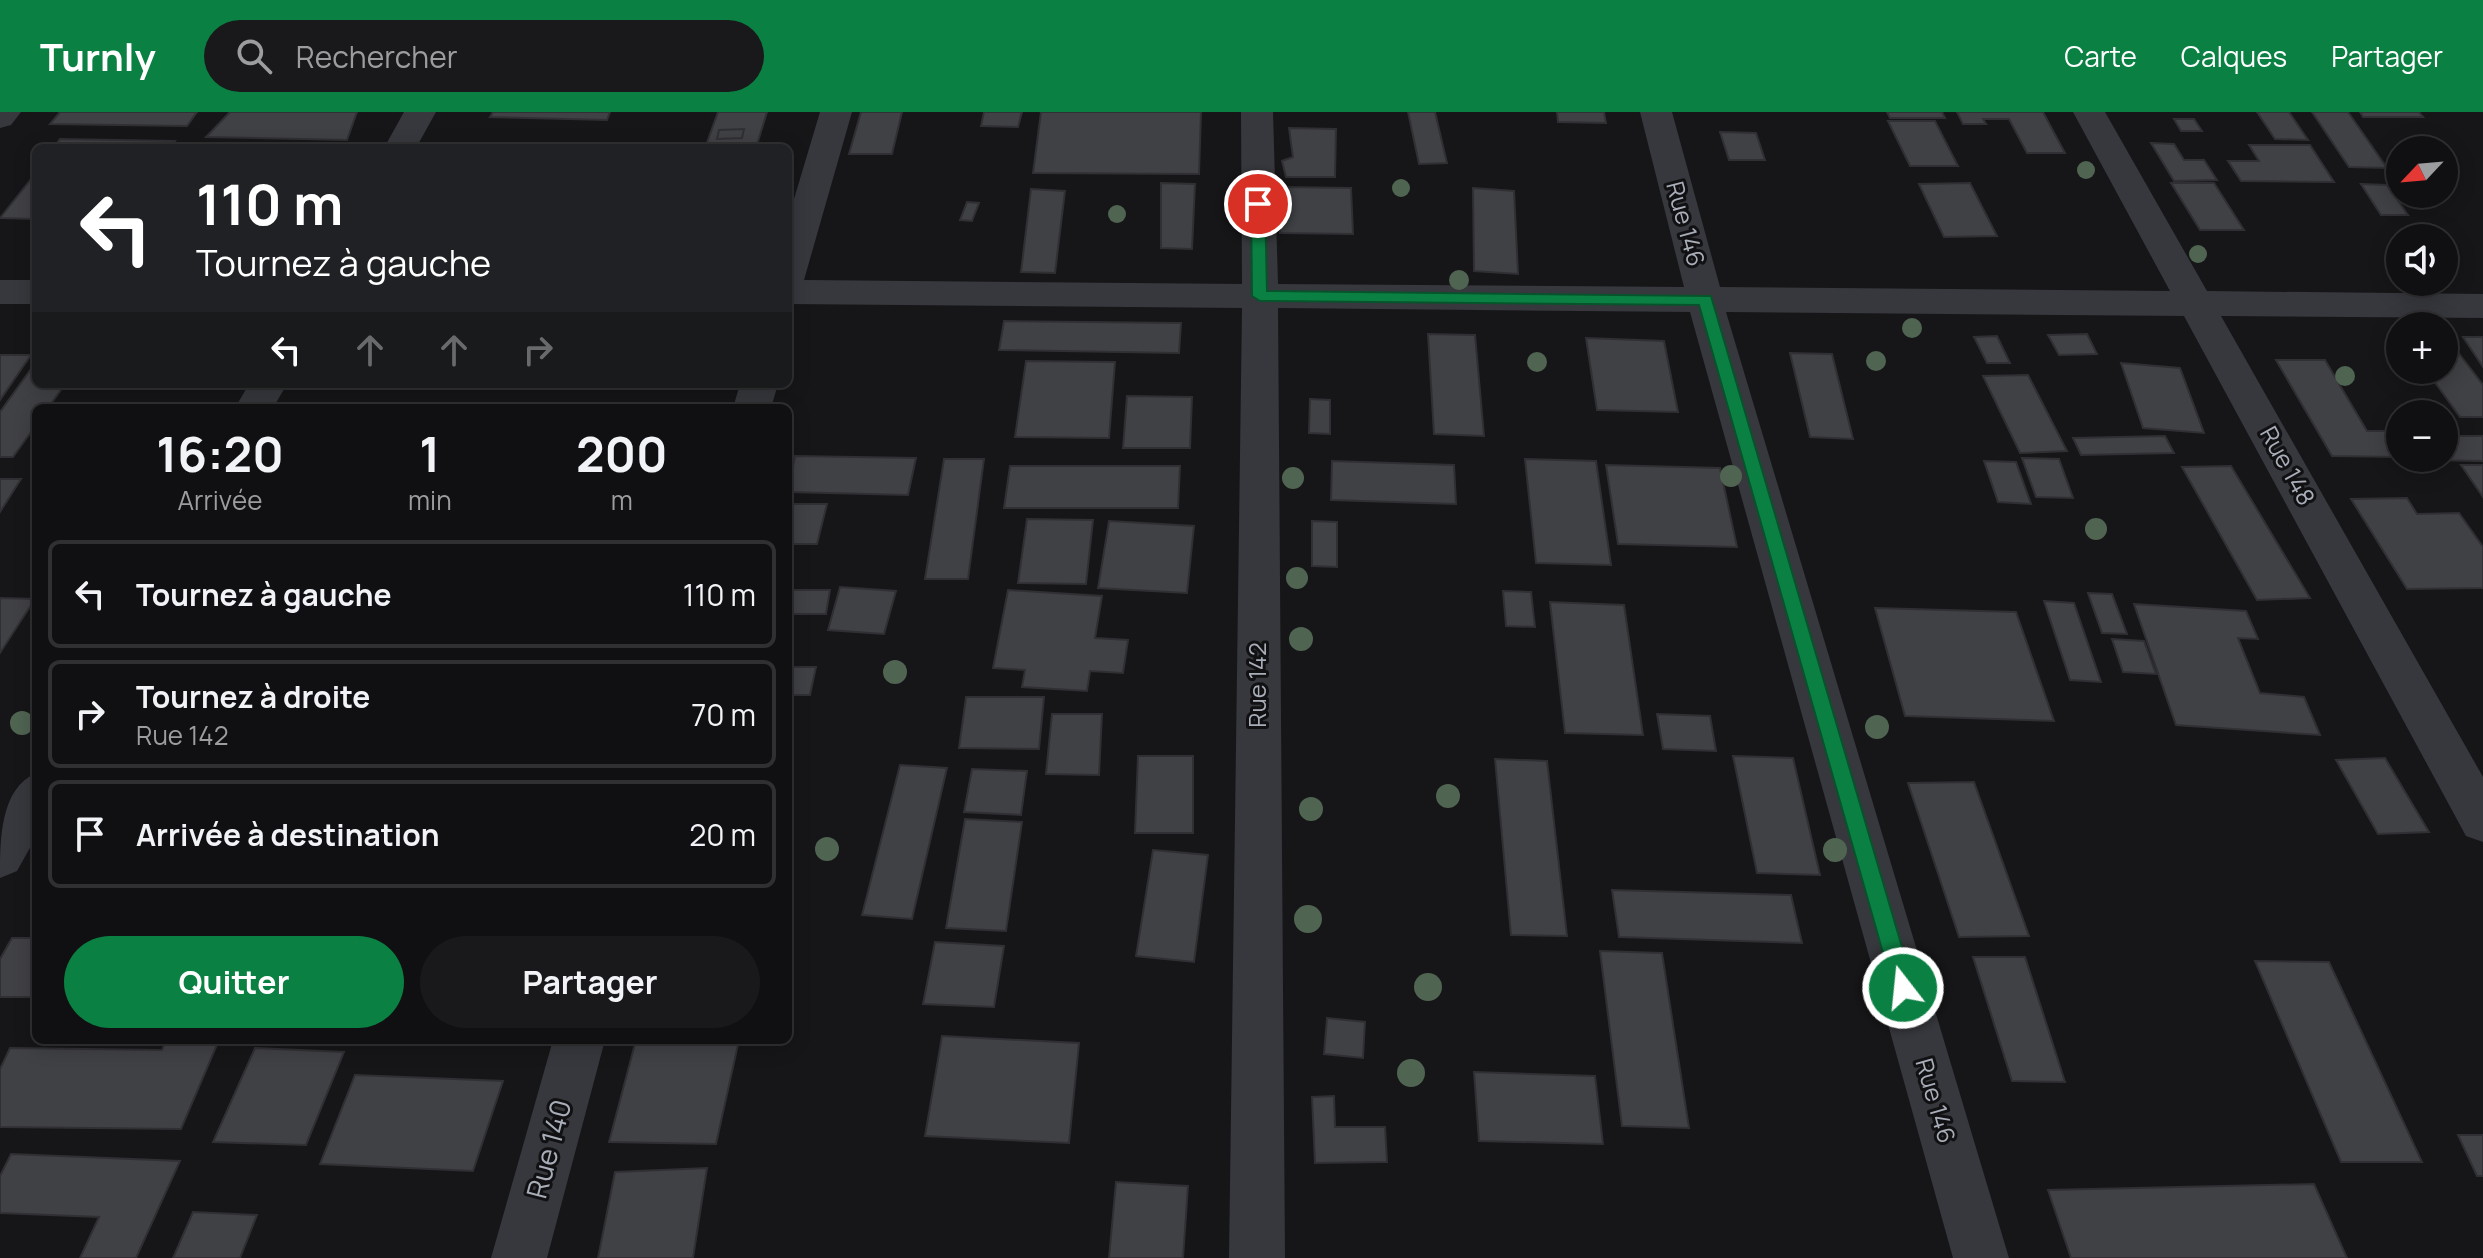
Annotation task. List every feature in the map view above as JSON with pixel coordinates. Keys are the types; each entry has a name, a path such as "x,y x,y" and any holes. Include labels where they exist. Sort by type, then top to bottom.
{"street":[{"path":"0,118 5,112"},
{"path":"402,144 420,112"},
{"path":"792,264 836,112"},
{"name":"Rue 142","path":"1257,112 1260,296 1257,1258"},
{"name":"Rue 146","path":"1656,112 1705,300 1981,1258"},
{"name":"Rue 148","path":"2089,112 2483,821"},
{"path":"0,292 32,292"},
{"path":"792,292 2483,306"},
{"path":"0,856 32,800"},
{"name":"Rue 140","path":"519,1258 578,1044"}],"building":[{"path":"60,112 197,112 187,126 50,124"},
{"path":"230,112 357,112 347,140 206,137"},
{"path":"493,112 610,112 607,120 490,117"},
{"path":"718,112 767,112 757,144 706,144"},
{"path":"861,112 902,112 892,154 849,154"},
{"path":"984,112 1022,112 1018,127 981,126"},
{"path":"1041,112 1201,112 1199,174 1033,173"},
{"path":"1408,112 1435,112 1447,163 1419,164"},
{"path":"1557,112 1604,112 1606,123 1558,122"},
{"path":"1887,112 1942,112 1945,118 1890,118"},
{"path":"1957,112 2043,112 2065,153 2027,153 2009,119 1983,119 1986,124 1963,124"},
{"path":"2257,112 2289,112 2308,140 2275,139"},
{"path":"2312,112 2348,112 2386,168 2349,167"},
{"path":"2360,112 2419,112 2423,117 2363,117"},
{"path":"2174,119 2194,119 2202,131 2181,131"},
{"path":"1888,121 1935,121 1958,166 1910,166"},
{"path":"1289,128 1336,129 1335,177 1286,177 1282,161 1293,157"},
{"path":"744,129 742,138 717,139 719,130"},
{"path":"1720,132 1756,133 1765,160 1729,160"},
{"path":"60,139 175,141 173,144 56,144"},
{"path":"2151,143 2174,144 2184,160 2204,160 2217,180 2174,181"},
{"path":"2249,145 2310,145 2334,182 2241,181 2228,161 2259,161"},
{"path":"32,178 32,219 0,218"},
{"path":"1161,183 1195,184 1192,249 1161,248"},
{"path":"1970,183 1997,236 1944,237 1919,184"},
{"path":"2171,183 2214,183 2244,230 2200,230"},
{"path":"2361,184 2386,185 2386,208 2403,208 2408,215 2381,215"},
{"path":"1280,187 1351,188 1353,234 1280,233"},
{"path":"1473,188 1514,191 1518,274 1474,271"},
{"path":"1031,189 1065,191 1055,273 1021,272"},
{"path":"967,202 979,203 972,221 960,220"},
{"path":"1004,321 1181,323 1179,353 999,350"},
{"path":"1428,334 1475,335 1484,436 1434,434"},
{"path":"2087,334 2097,354 2059,355 2048,335"},
{"path":"1997,336 2010,363 1987,363 1974,337"},
{"path":"2463,337 2483,337 2483,367"},
{"path":"1586,338 1664,341 1678,412 1597,410"},
{"path":"2458,352 2483,385 2483,417 2460,417 2458,400 2448,400 2436,384 2458,384"},
{"path":"1790,353 1832,354 1853,439 1810,437"},
{"path":"0,355 31,355 0,400"},
{"path":"2276,360 2325,360 2367,431 2386,431 2386,457 2332,456"},
{"path":"1026,361 1115,362 1109,438 1015,437"},
{"path":"2121,363 2180,368 2204,433 2143,428"},
{"path":"32,368 32,388 62,388 51,404 32,404 32,431 13,457 0,457 0,412"},
{"path":"2028,375 2067,451 2020,453 1983,376"},
{"path":"1127,396 1192,397 1190,448 1123,448"},
{"path":"1310,399 1330,400 1330,434 1309,433"},
{"path":"2165,436 2174,453 2081,455 2073,438"},
{"path":"2458,436 2483,436 2483,461 2458,461"},
{"path":"795,456 916,458 908,495 792,492"},
{"path":"2022,458 2059,459 2073,498 2036,497"},
{"path":"944,459 984,459 968,579 925,579"},
{"path":"1525,459 1596,461 1611,565 1536,563"},
{"path":"1332,461 1454,465 1456,504 1331,500"},
{"path":"1984,461 2016,462 2031,504 1998,502"},
{"path":"1606,465 1720,468 1737,547 1618,544"},
{"path":"2461,465 2483,465 2483,497"},
{"path":"1010,466 1180,466 1178,508 1004,508"},
{"path":"2231,466 2310,598 2257,600 2182,467"},
{"path":"0,479 21,479 0,512"},
{"path":"2407,498 2417,514 2459,513 2483,547 2483,588 2407,589 2351,499"},
{"path":"792,504 827,504 817,544 792,544"},
{"path":"1027,519 1093,520 1086,584 1018,583"},
{"path":"1109,521 1194,526 1187,593 1098,588"},
{"path":"1312,521 1337,522 1337,567 1312,566"},
{"path":"840,587 896,591 884,634 828,630"},
{"path":"792,590 830,590 826,614 792,614"},
{"path":"1008,590 1102,596 1095,638 1128,640 1123,673 1090,671 1087,691 1022,687 1025,670 993,668"},
{"path":"1503,591 1531,592 1535,627 1506,626"},
{"path":"2088,593 2112,594 2127,634 2102,633"},
{"path":"0,598 32,599 32,604 0,653"},
{"path":"2044,601 2074,603 2101,682 2070,680"},
{"path":"1550,602 1624,605 1643,735 1565,733"},
{"path":"2134,604 2246,611 2258,639 2238,638 2260,693 2304,697 2320,735 2176,725"},
{"path":"1875,608 2016,612 2054,721 1905,716"},
{"path":"2112,639 2144,641 2156,674 2123,672"},
{"path":"792,667 816,667 810,695 792,695"},
{"path":"966,697 1044,697 1039,749 959,748"},
{"path":"1052,714 1102,714 1099,775 1046,774"},
{"path":"1657,714 1710,716 1716,751 1663,749"},
{"path":"1138,756 1193,756 1193,833 1135,833"},
{"path":"1733,756 1793,758 1820,875 1757,873"},
{"path":"2385,758 2429,832 2378,834 2336,760"},
{"path":"1495,759 1547,761 1567,936 1511,935"},
{"path":"900,765 947,768 912,919 862,915"},
{"path":"972,769 1027,771 1021,815 964,812"},
{"path":"1974,782 2029,936 1959,937 1908,783"},
{"path":"965,819 1022,822 1006,931 946,928"},
{"path":"1153,850 1208,855 1194,962 1136,956"},
{"path":"1612,890 1791,895 1802,943 1619,937"},
{"path":"12,938 32,938 32,997 0,997 0,959"},
{"path":"935,942 1004,946 994,1007 923,1004"},
{"path":"1600,951 1662,953 1689,1128 1622,1126"},
{"path":"1973,957 2025,957 2065,1082 2012,1081"},
{"path":"2255,961 2329,962 2422,1162 2341,1162"},
{"path":"1327,1018 1365,1022 1363,1058 1324,1054"},
{"path":"942,1036 1079,1043 1069,1143 925,1136"},
{"path":"164,1044 217,1044 181,1129 0,1127 0,1069 10,1048 162,1050"},
{"path":"635,1044 738,1044 716,1144 609,1142"},
{"path":"255,1048 344,1052 306,1145 213,1142"},
{"path":"1474,1072 1595,1076 1603,1144 1479,1141"},
{"path":"355,1075 503,1081 473,1171 320,1164"},
{"path":"1334,1096 1335,1127 1385,1127 1387,1162 1315,1163 1312,1097"},
{"path":"2458,1135 2483,1135 2483,1176 2477,1176"},
{"path":"11,1154 180,1161 136,1258 80,1258 99,1217 0,1213 0,1176"},
{"path":"707,1168 693,1258 598,1258 615,1172"},
{"path":"1116,1182 1188,1186 1183,1258 1109,1258"},
{"path":"2314,1184 2347,1258 2071,1258 2048,1190"},
{"path":"193,1212 257,1215 240,1258 173,1258"}],"route":[{"path":"1258,204 1260,296 1705,300 1903,988"}]}
